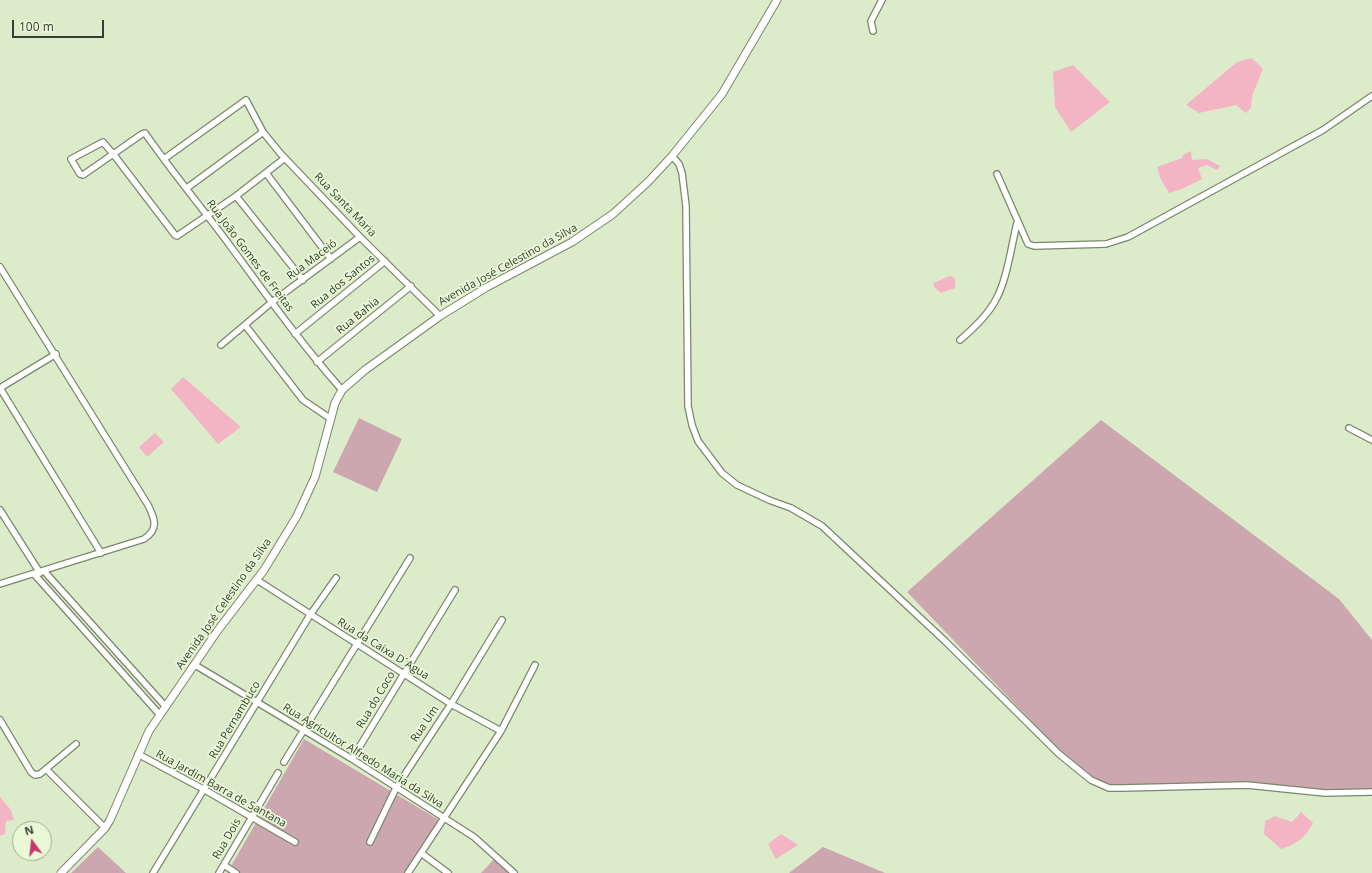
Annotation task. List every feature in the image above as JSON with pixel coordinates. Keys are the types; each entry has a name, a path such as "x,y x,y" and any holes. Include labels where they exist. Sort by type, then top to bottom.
{"street":[{"name":"Avenida José Celestino da Silva","path":"61,873 105,828 110,820 144,739 218,630 257,580 286,534 305,500 322,457 335,403 342,390 365,370 440,316 488,286 572,242 604,222 648,182 672,156 722,94 777,0"},
{"path":"873,31 871,21 882,0"},
{"path":"997,174 1026,242 1034,246 1106,244 1123,239 1323,130 1372,96"},
{"name":"Rua Santa Maria","path":"164,159 246,100 263,132 285,158 360,237 440,316"},
{"path":"187,188 263,132"},
{"name":"Rua João Gomes de Freitas","path":"114,154 144,134 187,188 295,334 342,390"},
{"path":"114,154 83,175 80,174 71,159 102,142 114,154 177,236 236,196 285,158"},
{"path":"672,156 679,164 682,173 686,206 688,406 692,425 698,441 722,473 737,485 799,512 822,526 940,636 1059,754 1082,774 1101,785 1122,788 1247,785 1325,793 1372,792"},
{"path":"266,174 331,259"},
{"path":"236,196 303,280"},
{"path":"960,340 979,323 994,302 1005,273 1018,223"},
{"name":"Rua Maceió","path":"221,345 272,302 360,237"},
{"name":"Rua dos Santos","path":"295,334 385,261"},
{"path":"0,266 56,354 153,516 154,529 152,534 144,539 0,584"},
{"name":"Rua Bahia","path":"317,362 411,286"},
{"path":"245,325 303,400 331,419"},
{"path":"56,354 0,388 101,553"},
{"path":"1349,428 1372,440"},
{"path":"0,510 39,573 160,715"},
{"path":"284,762 410,558"},
{"path":"39,573 166,707"},
{"name":"Rua Pernambuco","path":"154,873 310,615 336,578"},
{"name":"Rua da Caixa D´Agua","path":"257,580 451,704 501,731"},
{"name":"Rua do Coco","path":"352,759 455,590"},
{"name":"Rua Um","path":"370,842 396,788 451,704 502,620"},
{"name":"Rua Agricultor Alfredo Maria da Silva","path":"195,665 352,759 485,845 514,873"},
{"path":"408,873 445,819 501,731 535,665"},
{"path":"0,720 31,772 35,775 40,774 76,744"},
{"name":"Rua Jardim Barra de Santana","path":"138,754 205,790 295,842"},
{"path":"46,769 105,828"},
{"name":"Rua Dois","path":"219,873 278,773"},
{"path":"421,853 448,873"},
{"path":"224,865 236,873"}],"shaded area":[{"path":"1252,58 1263,69 1252,96 1251,108 1246,113 1236,105 1199,113 1186,105 1237,62"},
{"path":"1073,65 1110,102 1071,132 1055,107 1053,72"},
{"path":"1191,151 1192,160 1207,159 1220,166 1217,170 1207,165 1198,168 1202,179 1182,189 1169,193 1161,180 1157,167 1182,158 1183,155"},
{"path":"950,276 955,278 955,288 941,293 935,288 933,283"},
{"path":"183,377 241,427 218,444 171,389"},
{"path":"359,418 402,439 377,492 333,472"},
{"path":"1101,420 1339,599 1372,640 1372,792 1325,793 1257,782 1136,788 1109,785 1100,782 1090,777 1061,752 907,592"},
{"path":"155,433 164,442 147,457 139,447"},
{"path":"304,739 439,820 404,873 227,873"},
{"path":"0,797 11,810 14,820 6,821 5,834 0,836"},
{"path":"1301,812 1313,823 1307,833 1296,843 1281,849 1264,834 1265,821 1275,816 1292,822"},
{"path":"781,834 798,845 776,859 768,844"},
{"path":"98,847 126,873 71,873"},
{"path":"823,847 885,873 789,873"},
{"path":"494,859 509,873 481,873"}]}
